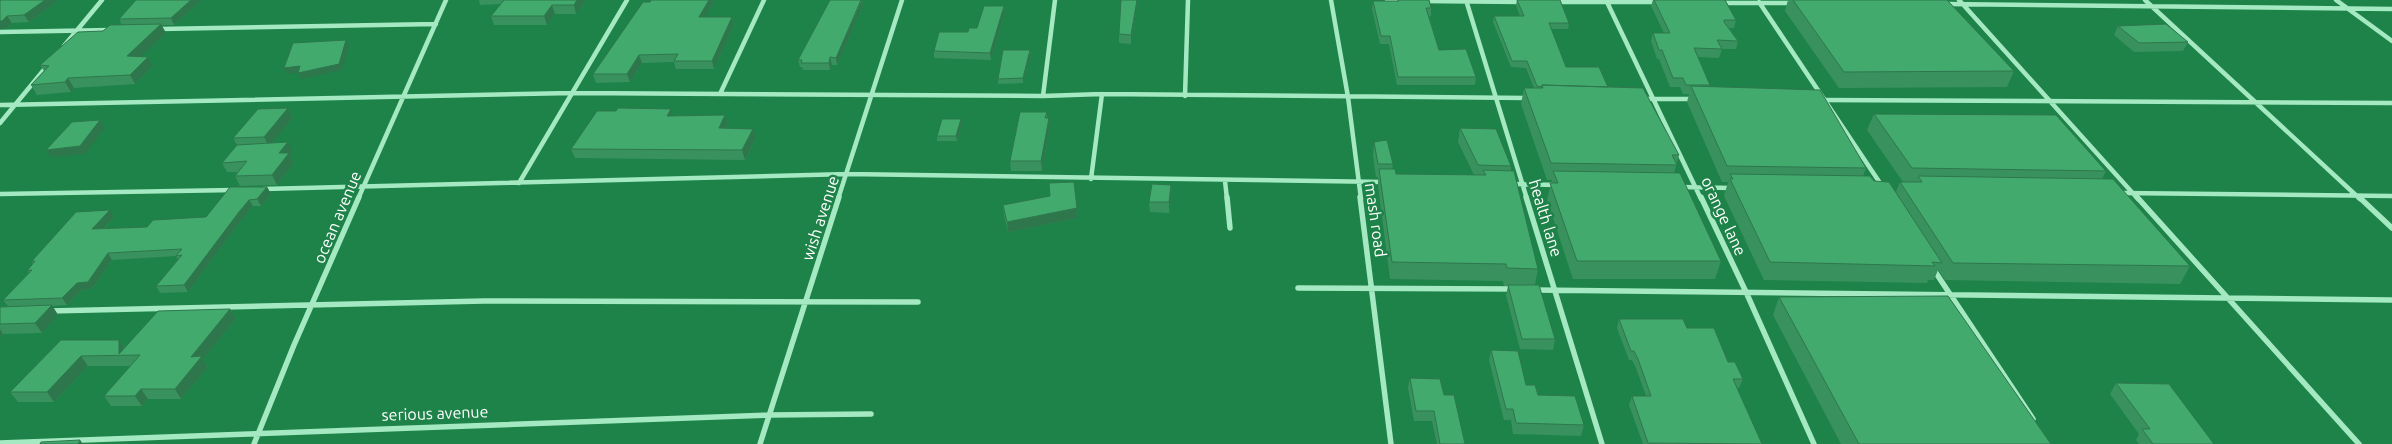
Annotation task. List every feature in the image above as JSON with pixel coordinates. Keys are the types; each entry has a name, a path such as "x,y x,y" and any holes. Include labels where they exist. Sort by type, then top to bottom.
{"street":[{"path":"58,53 102,0"},
{"name":"ocean avenue","path":"254,444 294,345 446,0"},
{"path":"520,183 627,0"},
{"path":"720,94 764,0"},
{"name":"wish avenue","path":"760,444 848,174 870,95 902,0"},
{"path":"1043,96 1055,0"},
{"path":"1185,96 1188,0"},
{"name":"mash road","path":"1330,0 1348,97 1391,444"},
{"path":"1387,0 1407,0"},
{"path":"2145,0 2257,102 2354,196 2392,228"},
{"path":"2336,0 2392,41"},
{"path":"1417,1 1532,2"},
{"name":"health lane","path":"1466,1 1602,444"},
{"name":"orange lane","path":"1606,1 1746,292 1814,444"},
{"path":"1551,2 1664,2"},
{"path":"1759,2 1885,190 1875,190"},
{"path":"1960,2 2359,444"},
{"path":"1943,4 1960,2 2392,8"},
{"path":"1712,3 1798,3"},
{"path":"156,29 436,24"},
{"path":"0,32 117,30"},
{"path":"0,123 52,60"},
{"path":"0,105 404,95 573,93 1043,96 1102,94 1535,98"},
{"path":"1091,179 1102,94"},
{"path":"1632,99 1700,99"},
{"path":"1816,100 2392,103"},
{"path":"255,190 848,174 1387,182"},
{"path":"1225,181 1230,228"},
{"path":"1503,184 1561,185"},
{"path":"1678,187 1737,188"},
{"path":"0,194 246,190"},
{"path":"2114,193 2392,196"},
{"path":"1930,262 1949,294 2040,428"},
{"path":"1298,288 1516,289"},
{"path":"1526,289 2392,300"},
{"path":"39,311 314,302 806,300 918,302"},
{"name":"serious avenue","path":"0,443 769,415 871,414"}],"building":[{"path":"0,0 45,0 24,15 7,16 0,21"},
{"path":"136,0 191,0 171,18 119,19"},
{"path":"504,0 577,0 574,5 552,5 544,16 491,16"},
{"path":"651,0 709,0 699,17 732,17 712,61 674,61 678,54 639,55 627,74 593,74 643,2 650,2"},
{"path":"830,0 861,0 836,58 830,57 829,63 801,63 802,60 798,60"},
{"path":"1121,0 1137,0 1131,35 1119,34"},
{"path":"1429,0 1431,8 1426,8 1439,50 1466,49 1476,77 1398,77 1390,36 1381,36 1373,1"},
{"path":"1517,0 1560,0 1569,23 1549,23 1566,67 1599,67 1608,87 1537,86 1527,61 1512,61 1494,16 1524,16"},
{"path":"1654,0 1725,0 1736,20 1724,20 1724,22 1738,41 1717,40 1722,49 1694,48 1710,85 1686,85 1683,78 1673,78 1653,33 1670,33"},
{"path":"1793,0 1947,0 2014,71 1844,72"},
{"path":"984,6 1004,6 990,53 934,51 939,32 968,32 969,28 977,28"},
{"path":"161,24 127,56 148,57 130,75 68,78 65,82 31,85 49,66 40,65 78,32 103,31 110,25"},
{"path":"2166,24 2188,42 2139,43 2118,26"},
{"path":"346,40 339,64 298,73 300,66 284,68 293,43"},
{"path":"1003,50 1030,50 1023,78 998,79"},
{"path":"1542,85 1643,88 1679,155 1672,155 1677,165 1551,163 1524,88 1543,88"},
{"path":"1691,86 1820,90 1866,168 1727,166"},
{"path":"288,108 264,137 233,138 258,109"},
{"path":"618,108 671,109 667,116 725,115 719,128 753,129 742,150 571,149 597,111 616,111"},
{"path":"1020,112 1047,112 1045,118 1049,118 1041,161 1010,161"},
{"path":"1874,114 2056,115 2106,171 1912,168"},
{"path":"942,119 961,119 956,136 937,136"},
{"path":"100,120 80,146 46,150 72,122"},
{"path":"1460,128 1496,129 1511,166 1478,165"},
{"path":"1387,140 1393,164 1378,164 1374,142"},
{"path":"288,142 279,153 289,153 272,175 235,176 247,161 222,163 237,145"},
{"path":"1379,169 1395,169 1396,174 1486,175 1483,170 1514,171 1538,269 1507,268 1506,264 1392,262"},
{"path":"1553,171 1680,173 1721,261 1577,261 1550,183 1558,183"},
{"path":"1730,174 1870,176 1874,181 1889,182 1942,263 1932,262 1935,266 1770,262 1730,179 1733,179"},
{"path":"1918,176 2113,179 2190,266 1953,263 1900,182 1922,182"},
{"path":"1074,182 1077,208 1007,222 1003,205 1050,196 1049,183"},
{"path":"1152,184 1171,185 1169,202 1149,202"},
{"path":"230,187 267,187 257,199 249,200 184,285 156,286 182,255 176,256 182,249 108,253 88,282 77,283 62,298 3,300 32,270 27,271 35,261 31,262 76,212 110,210 92,229 147,227 153,220 206,217"},
{"path":"1508,285 1539,285 1555,339 1522,339"},
{"path":"1948,296 2051,444 1859,444 1779,297"},
{"path":"52,305 35,323 0,324 0,307"},
{"path":"230,309 191,357 202,356 175,389 141,389 135,396 104,396 140,355 81,356 47,392 10,392 61,340 119,340 119,354 158,311"},
{"path":"1619,319 1683,319 1687,328 1714,328 1728,362 1735,362 1743,379 1733,379 1762,444 1648,443 1632,396 1651,396 1638,359 1634,351 1631,351"},
{"path":"1491,350 1518,351 1526,385 1535,385 1538,395 1575,396 1584,425 1516,423 1513,409 1506,409"},
{"path":"1410,378 1440,379 1444,395 1454,395 1465,444 1440,444 1434,411 1416,411"},
{"path":"2116,383 2169,384 2214,444 2153,444 2142,429 2150,429"},
{"path":"80,440 78,444 40,444 41,442"}]}
